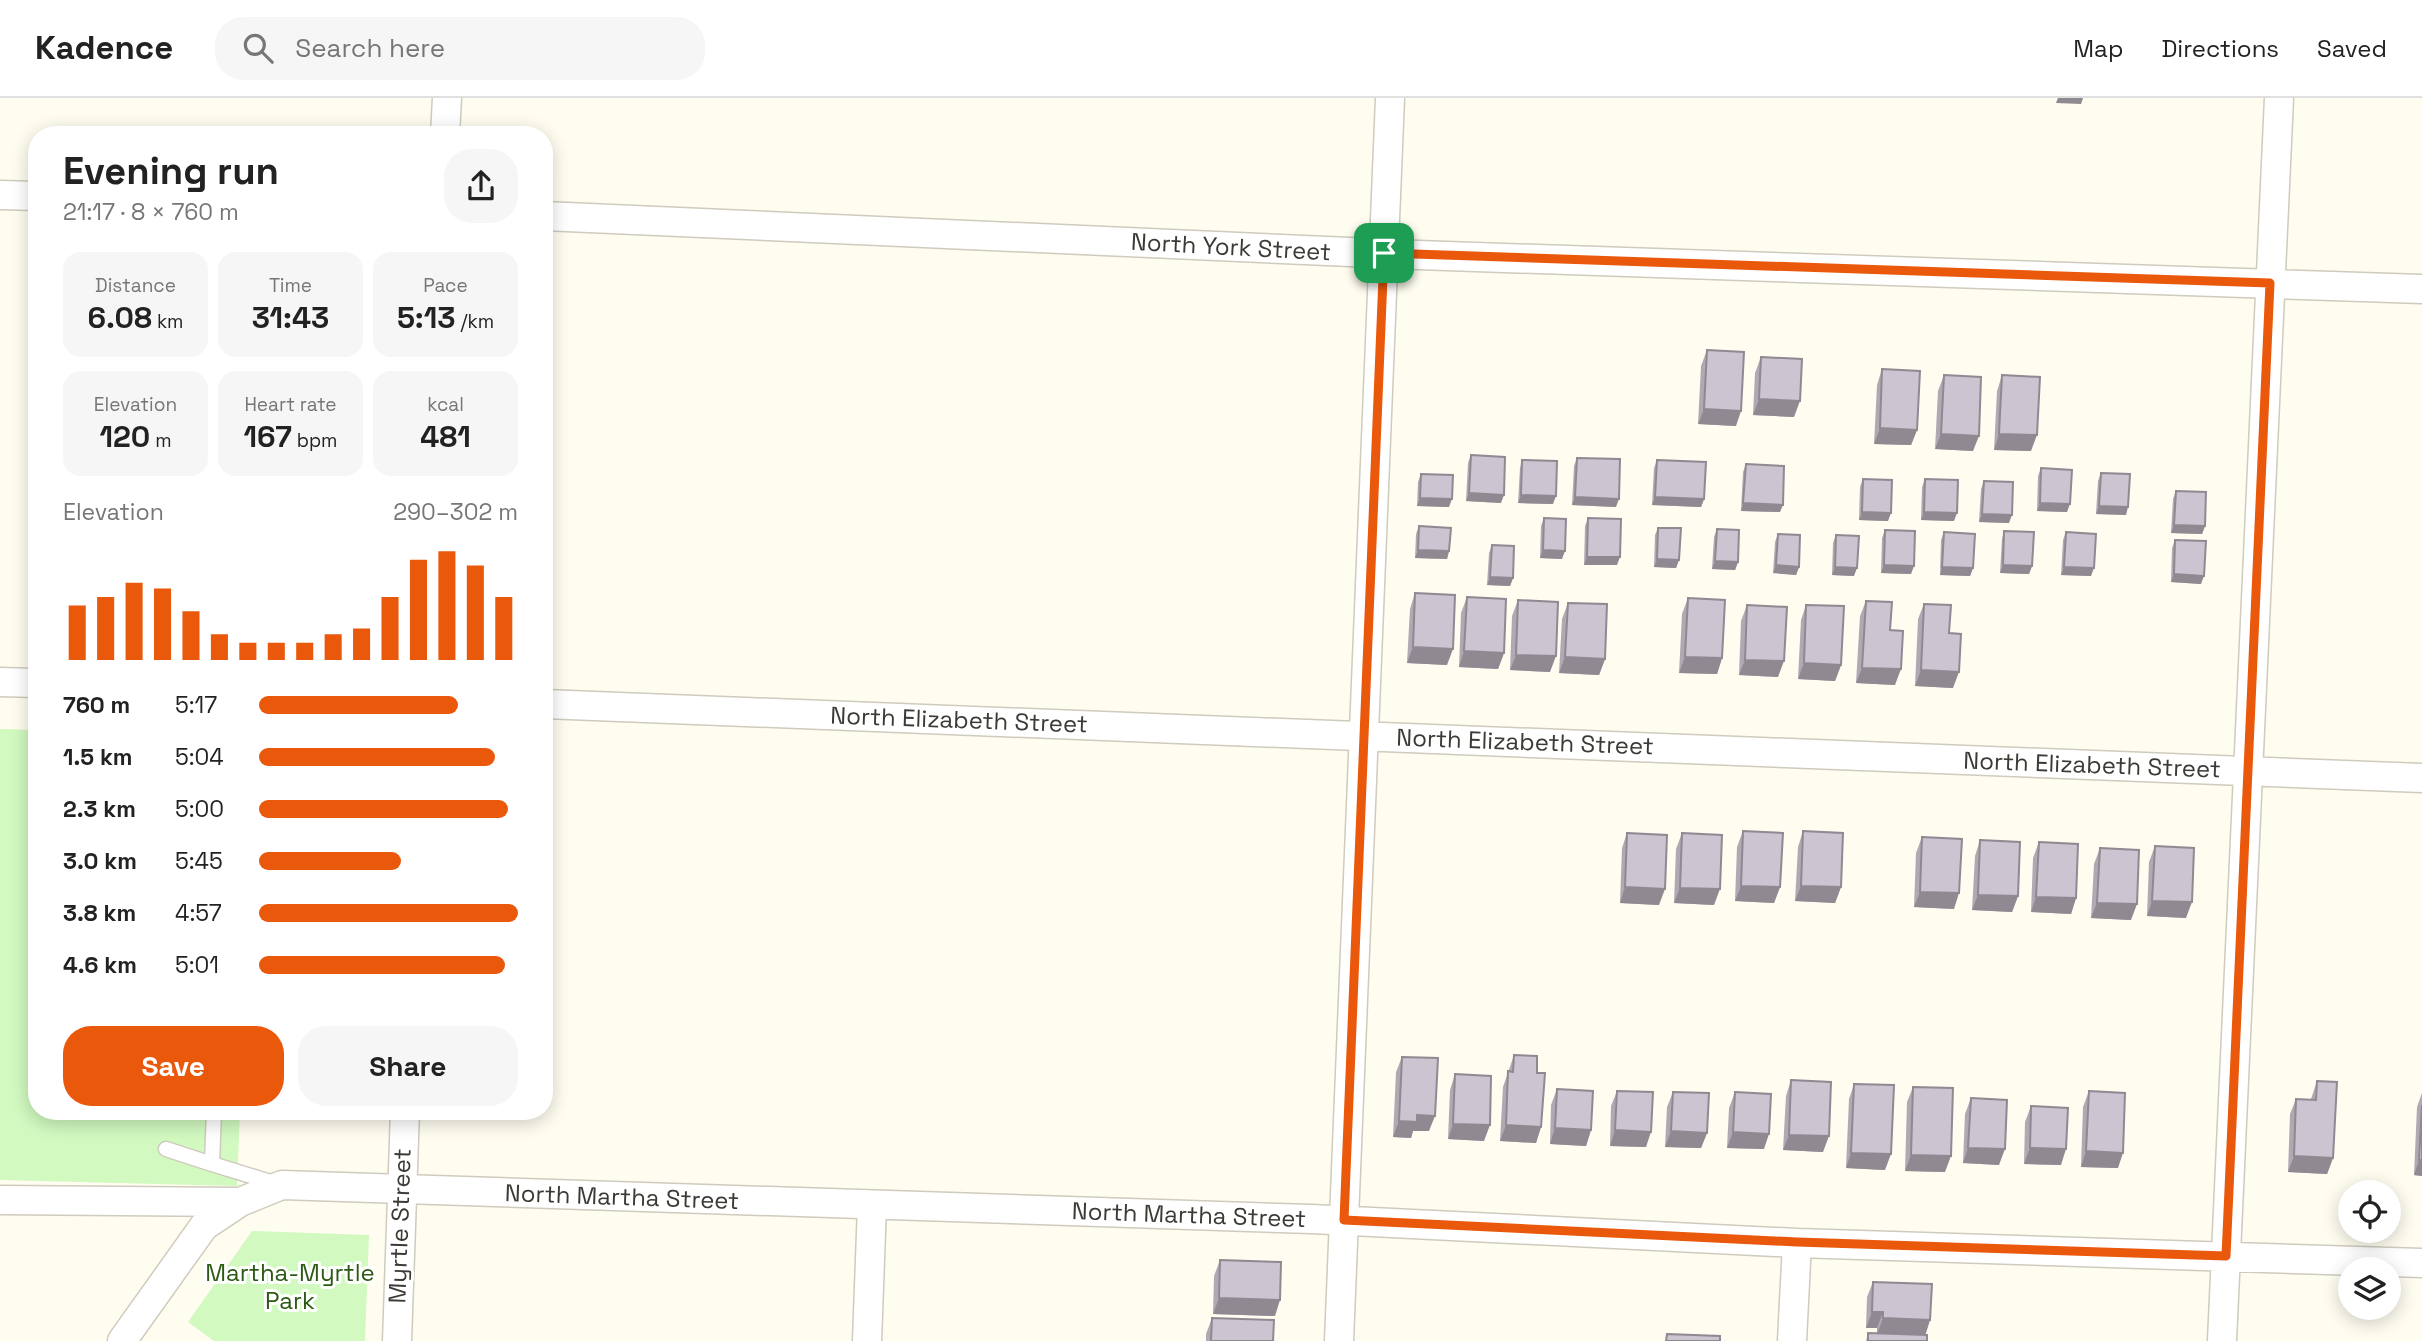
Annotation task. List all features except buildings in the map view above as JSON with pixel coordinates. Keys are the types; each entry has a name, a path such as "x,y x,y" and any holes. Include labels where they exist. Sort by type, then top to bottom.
{"street":[{"path":"445,126 447,98"},
{"path":"1339,1341 1390,98"},
{"path":"2222,1341 2279,98"},
{"path":"0,195 28,196"},
{"name":"North York Street","path":"553,216 1384,253 2422,289"},
{"path":"0,682 28,683"},
{"name":"North Elizabeth Street","path":"553,704 2422,778"},
{"name":"Myrtle Street","path":"397,1341 405,1120"},
{"name":"North Martha Street","path":"0,1200 240,1202 282,1185 1344,1220 1797,1242 2422,1263"},
{"path":"122,1341 204,1226 240,1202"},
{"path":"867,1341 872,1205"},
{"path":"1792,1341 1797,1242"}],"lane":[{"path":"212,1164 214,1120"},
{"path":"166,1149 282,1185"}],"green space":[{"path":"0,729 28,730 28,1120 240,1120 237,1186 0,1180"},
{"name":"Martha-Myrtle Park","path":"252,1231 369,1235 365,1341 214,1341 188,1322"}],"route":[{"path":"1384,253 2270,283 2226,1256 1797,1242 1344,1220 1384,253"}]}
